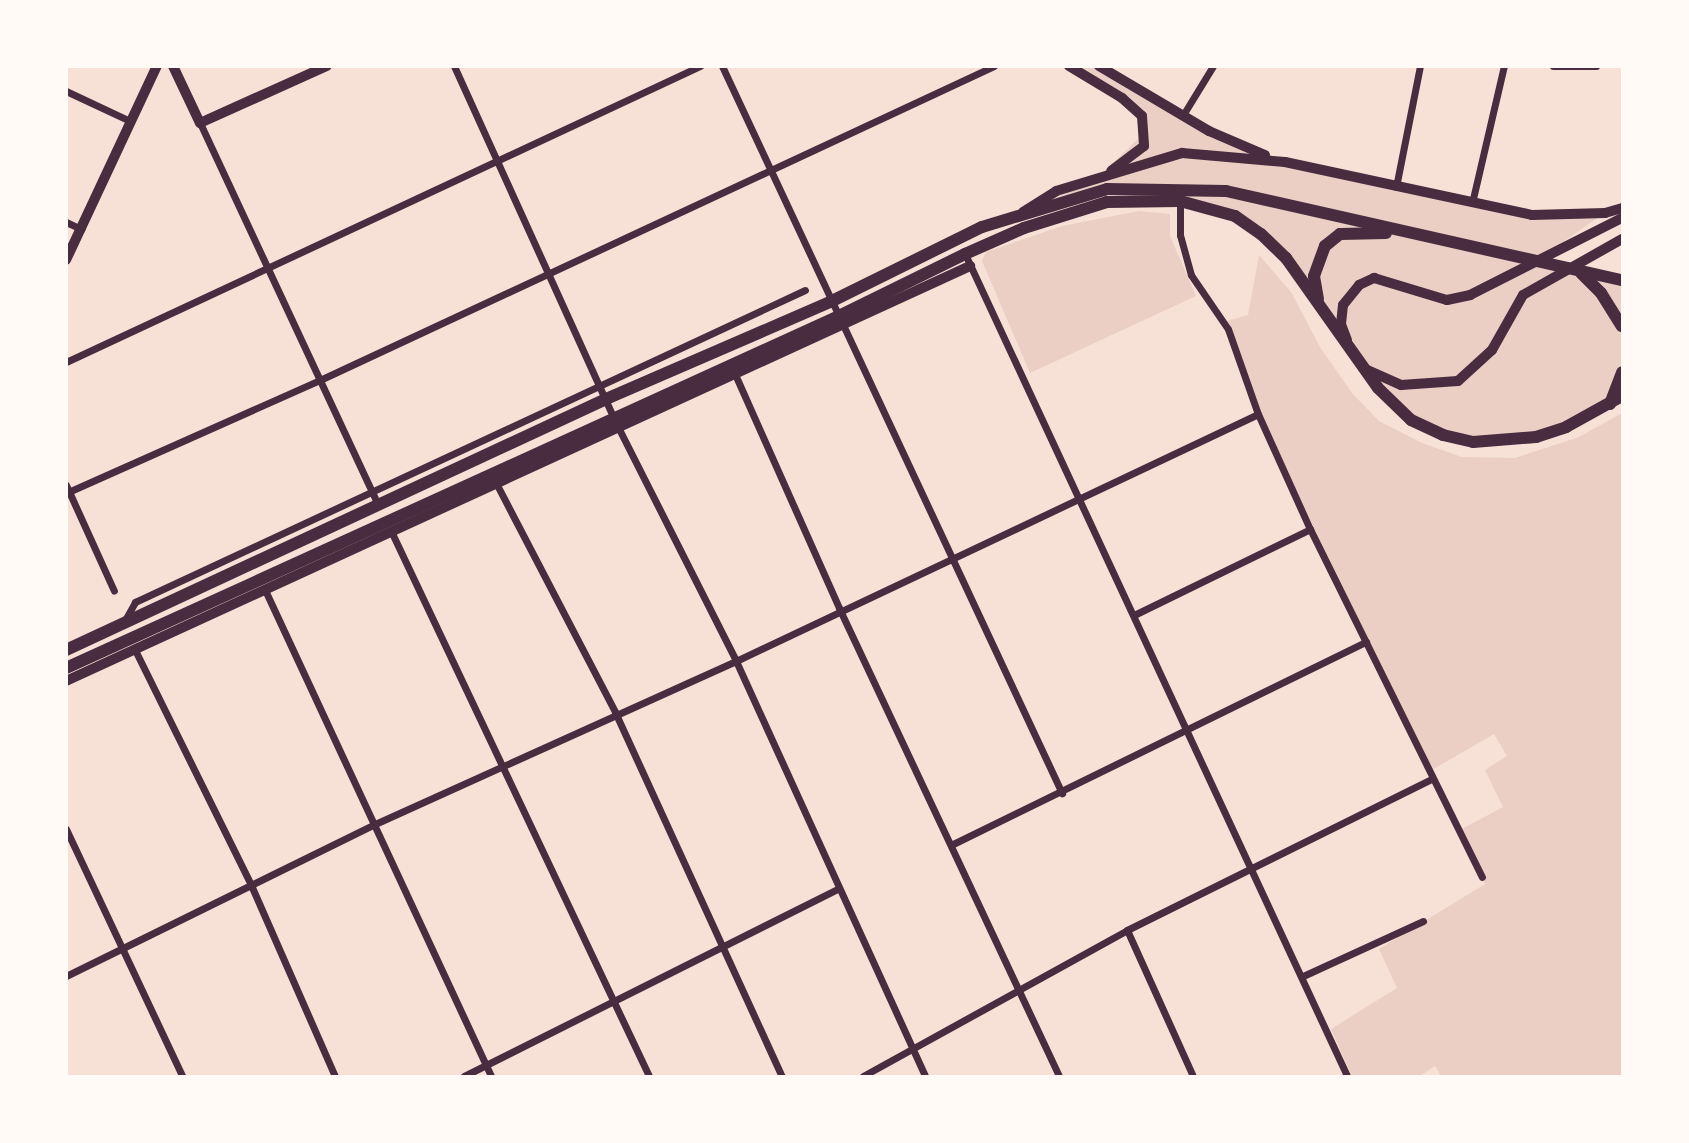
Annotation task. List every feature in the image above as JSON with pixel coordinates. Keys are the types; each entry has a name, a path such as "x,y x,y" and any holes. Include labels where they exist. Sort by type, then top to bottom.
{"main road":[{"path":"66,650 606,399 830,302 982,227 1107,189 1226,191 1622,280"},
{"path":"66,668 838,320 967,260 1024,228 1107,202 1180,201 1235,216 1261,234 1286,258 1356,361 1411,420 1443,435 1473,442 1536,437 1622,396"},
{"path":"1622,218 1480,291 1447,300 1374,278 1359,285 1341,316 1356,361 1401,385 1458,381 1492,350 1523,295 1540,282 1622,239"},
{"path":"1325,317 1314,275 1325,246 1340,234 1400,232"},
{"path":"1577,272 1601,293 1622,326"},
{"path":"1610,404 1622,372"}],"street":[{"path":"66,260 157,66"},
{"path":"173,66 322,379 378,505"},
{"path":"200,123 327,66"},
{"path":"454,66 501,163 615,422 736,661 925,1076"},
{"path":"66,362 501,163 699,66"},
{"path":"722,66 838,320 953,555 1062,793"},
{"path":"114,591 67,490 322,379 995,66"},
{"path":"1069,66 1122,98 1142,116 1144,146 1095,180"},
{"path":"1099,66 1235,145 1285,162 1472,203 1560,216 1622,208"},
{"path":"1183,115 1213,66"},
{"path":"1396,187 1420,66"},
{"path":"1472,203 1504,66"},
{"path":"1553,66 1596,66"},
{"path":"66,91 130,121"},
{"path":"1020,214 1056,191 1182,153 1285,162"},
{"path":"1180,201 1180,235 1191,275 1228,329 1258,414 1310,529 1431,779 1482,877"},
{"path":"66,222 81,229"},
{"path":"967,260 1189,729 1347,1076"},
{"path":"124,623 135,602 371,489 601,386 805,290"},
{"path":"66,681 496,484 615,422 734,372 838,320"},
{"path":"734,372 839,608 953,844 1059,1076"},
{"path":"66,976 375,824 615,712 736,661 839,608 1258,414"},
{"path":"496,484 615,712 720,948 782,1076"},
{"path":"1134,615 1310,529"},
{"path":"391,531 505,764 649,1076"},
{"path":"265,590 491,1076"},
{"path":"953,844 1366,642"},
{"path":"135,650 251,885 335,1076"},
{"path":"863,1076 1127,930 1431,779"},
{"path":"66,828 125,949 182,1076"},
{"path":"464,1076 839,888"},
{"path":"1303,976 1423,921"},
{"path":"1127,930 1194,1076"}],"shaded area":[{"path":"1069,66 1099,67 1235,145 1285,162 1532,215 1605,213 1531,264 1622,279 1622,396 1566,427 1473,442 1411,420 1352,356 1297,273 1235,216 1136,200 1124,189 1020,214 1056,191 1095,180 1140,137 1136,111"},
{"path":"1139,211 1170,214 1170,236 1196,296 1030,373 982,261 986,252 1062,226"},
{"path":"1259,255 1291,292 1320,347 1352,393 1379,421 1422,443 1462,457 1515,458 1579,437 1622,413 1622,1076 1441,1076 1435,1066 1420,1076 1352,1076 1331,1029 1397,988 1379,949 1485,884 1460,830 1503,807 1485,770 1507,756 1494,734 1432,770 1261,413 1227,321 1248,315"}]}
